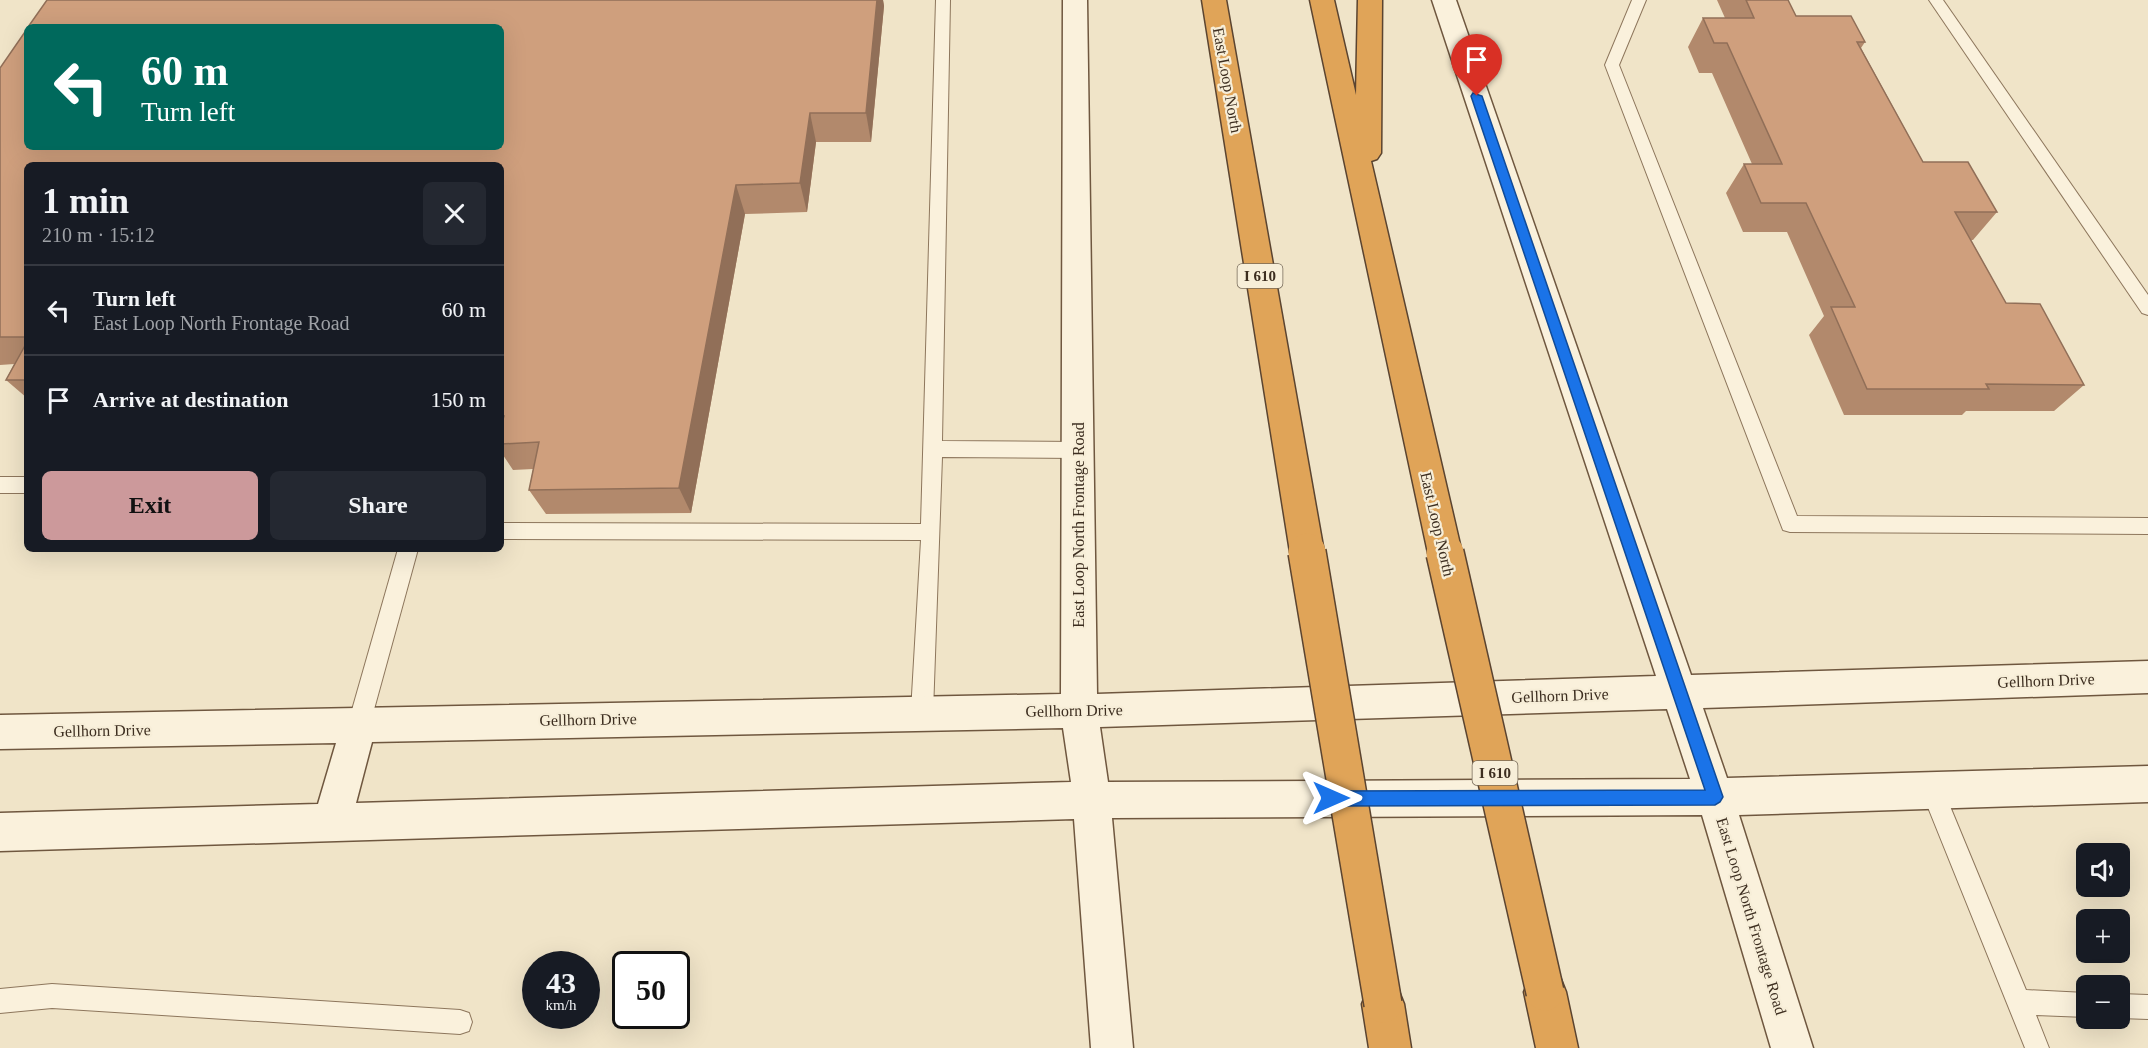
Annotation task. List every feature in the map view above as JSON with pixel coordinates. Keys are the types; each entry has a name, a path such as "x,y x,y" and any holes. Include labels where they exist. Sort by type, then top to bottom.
{"highway":[{"name":"East Loop North","path":"1214,0 1390,1048"},
{"name":"East Loop North","path":"1322,0 1557,1048"},
{"path":"1368,212 1370,0"}],"main road":[{"name":"East Loop North Frontage Road","path":"1075,0 1079,711 1092,800 1112,1048"},
{"name":"East Loop North Frontage Road","path":"1444,0 1715,797 1792,1048"},
{"name":"Gellhorn Drive","path":"0,732 922,712 1079,711 2148,677"},
{"path":"332,822 359,724"},
{"path":"0,832 1092,800 1715,797 2148,784"}],"lane":[{"path":"922,712 931,532 943,0"},
{"path":"1639,0 1612,65 1790,524 2148,526"},
{"path":"1936,0 2148,308"},
{"path":"933,448 1078,450"},
{"path":"0,485 24,485"},
{"path":"504,531 931,532"},
{"path":"359,724 407,552"},
{"path":"1932,790 2037,1048"},
{"path":"0,1001 52,996 460,1022"},
{"path":"2018,1002 2076,1005"},
{"path":"2130,1006 2148,1007"}],"building":[{"path":"47,0 877,0 866,113 810,113 800,183 736,185 679,488 529,490 539,442 504,444 504,162 24,162 24,337 0,337 0,68 24,33 24,150 504,150 504,24 30,24"},
{"path":"1746,0 1788,0 1796,16 1851,16 1865,42 1857,42 1923,162 1968,162 1997,212 1955,212 2006,303 2040,304 2084,385 1986,384 1989,389 1867,389 1831,307 1855,307 1806,203 1761,203 1744,164 1782,164 1727,43 1714,43 1703,18 1754,18"},
{"path":"24,347 24,380 6,380"}],"route":[{"path":"1331,798 1715,797 1477,96"}]}
